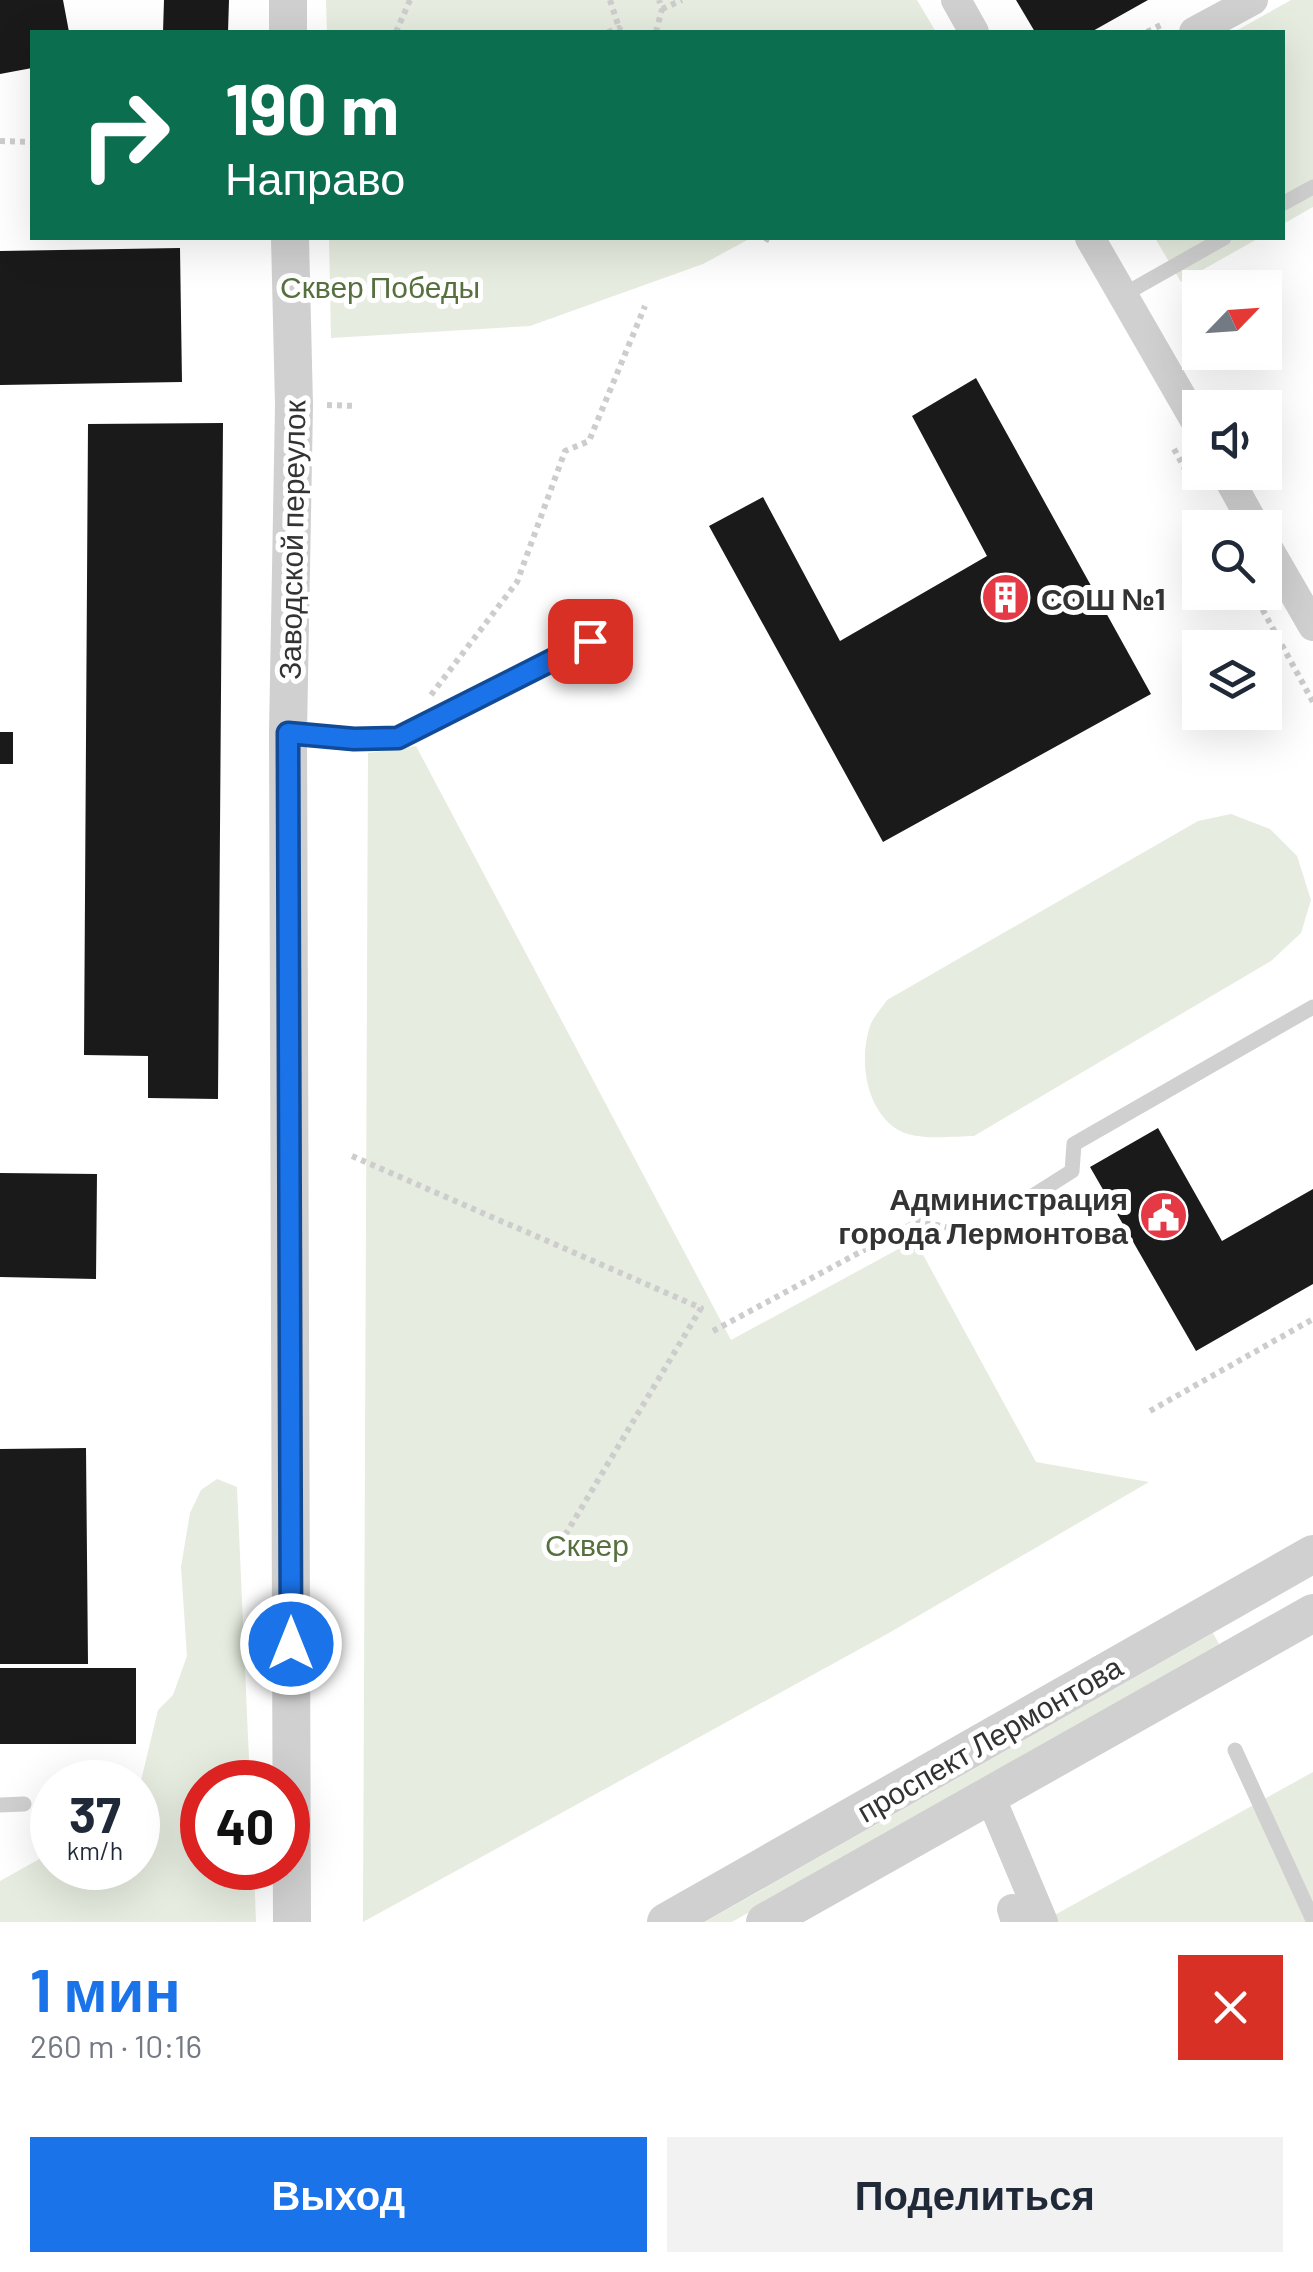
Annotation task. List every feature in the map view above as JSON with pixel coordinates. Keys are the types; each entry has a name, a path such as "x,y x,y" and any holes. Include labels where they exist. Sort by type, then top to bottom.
{"street":[{"path":"288,0 288,30"},
{"path":"956,0 973,30"},
{"path":"1198,30 1253,0"},
{"name":"Заводской переулок","path":"290,240 294,405 288,733 292,1922"},
{"path":"1091,240 1182,398"},
{"path":"1282,572 1313,626"},
{"name":"проспект Лермонтова","path":"666,1922 1313,1554"},
{"name":"проспект Лермонтова","path":"765,1922 1313,1614"},
{"path":"990,1796 1019,1919"}],"lane":[{"path":"1285,202 1313,187"},
{"path":"1123,295 1220,240"},
{"path":"288,733 398,738 590,641"},
{"path":"1031,1197 1072,1171 1074,1144 1313,1007"},
{"path":"1235,1750 1313,1920"},
{"path":"0,1805 24,1804"}],"path":[{"path":"397,30 410,0"},
{"path":"610,0 620,30"},
{"path":"657,30 662,9 659,0"},
{"path":"662,9 682,0"},
{"path":"0,141 30,142"},
{"path":"398,738 517,582 564,451 590,440 645,306"},
{"path":"1263,610 1313,702"},
{"path":"352,1156 701,1308 564,1537"},
{"path":"714,1331 918,1221 968,1232"},
{"path":"1150,1412 1313,1319"}],"green space":[{"path":"326,0 917,0 935,30 327,30"},
{"path":"1291,0 1313,0 1313,207 1285,223 1285,30 1238,30"},
{"name":"Сквер Победы","path":"329,240 747,240 703,264 530,326 331,338"},
{"path":"1156,240 1255,240 1202,270 1182,270 1182,281"},
{"name":"Сквер","path":"416,746 731,1340 915,1240 1036,1462 1149,1482 887,1634 363,1922 368,753"},
{"path":"1231,814 1270,829 1297,856 1311,900 1301,933 1271,961 974,1136 913,1135 885,1119 871,1095 865,1053 871,1023 887,1000 1198,821"},
{"path":"217,1479 237,1487 249,1760 180,1760 180,1890 255,1890 256,1922 0,1922 0,1881 30,1864 30,1890 160,1890 160,1760 146,1760 158,1710 173,1695 187,1656 181,1567 190,1513 201,1490"},
{"path":"1213,1633 1219,1644 732,1922 705,1922"},
{"path":"1313,1772 1313,1922 1042,1922"}],"building":[{"path":"0,0 63,0 69,30 30,30 30,68 0,74"},
{"path":"164,0 229,0 228,30 163,30"},
{"path":"1016,0 1148,0 1095,30 1034,30"},
{"path":"180,248 182,382 0,385 0,251"},
{"name":"СОШ №1","path":"976,378 1151,694 883,842 709,526 763,497 840,641 987,556 912,416"},
{"path":"223,423 218,1099 148,1098 148,1056 84,1055 88,424"},
{"path":"0,732 13,732 13,764 0,764"},
{"name":"Администрация города Лермонтова","path":"1158,1128 1222,1241 1313,1189 1313,1284 1196,1351 1090,1167"},
{"path":"0,1173 97,1174 96,1279 0,1277"},
{"path":"86,1448 88,1664 0,1664 0,1449"},
{"path":"0,1668 136,1668 136,1744 0,1744"}],"place":[{"name":"СОШ №1","path":"1006,598"},
{"name":"Администрация города Лермонтова","path":"1163,1215"}],"route":[{"path":"291,1644 288,733 398,738 590,641"}]}
